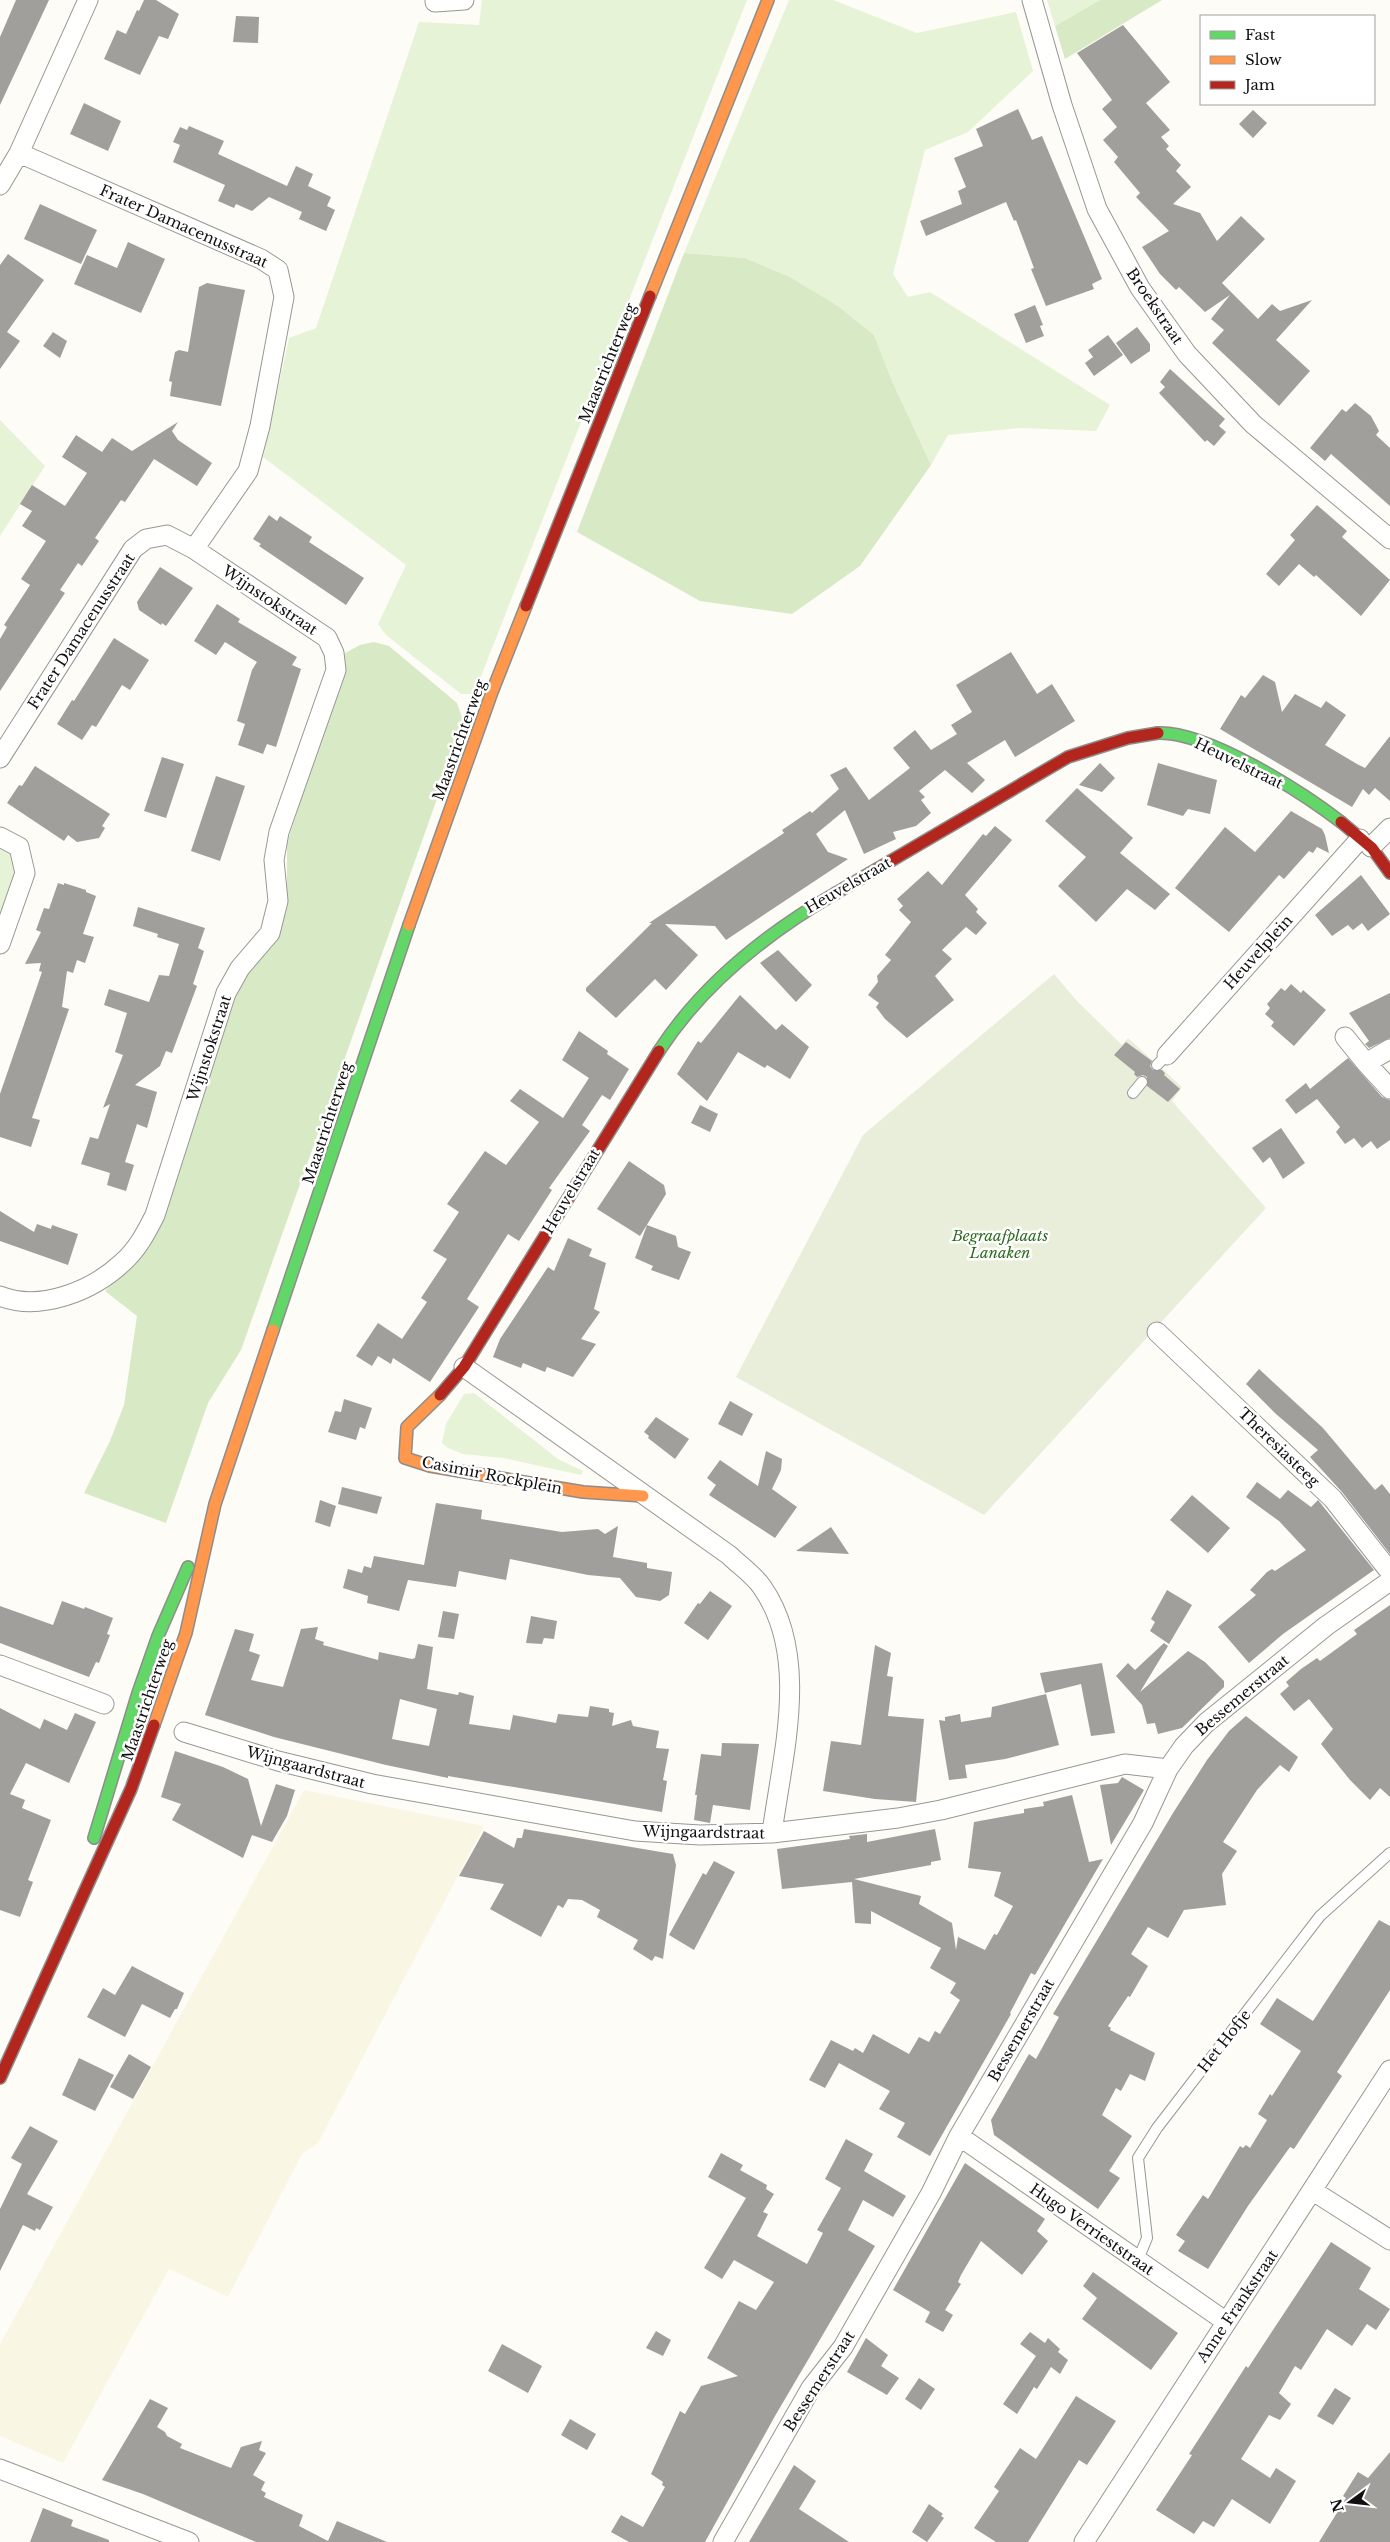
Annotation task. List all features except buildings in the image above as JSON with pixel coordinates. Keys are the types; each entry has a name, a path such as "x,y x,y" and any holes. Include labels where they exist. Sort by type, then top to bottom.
{"main road":[{"name":"Maastrichterweg","path":"0,2078 49,1974 80,1897 102,1857 156,1723 186,1633 216,1504 434,850 480,724 768,0"},
{"name":"Heuvelstraat","path":"464,1366 606,1133 675,1027 734,962 800,914 997,797 1068,758 1111,742 1164,733 1204,743 1262,772 1330,813 1366,843 1390,873"},
{"name":"Casimir Rockplein","path":"464,1366 429,1408 408,1427 405,1458 430,1466 583,1492 643,1496"},
{"name":"Maastrichterweg","path":"80,1897 90,1849 138,1693 158,1636 203,1526 216,1504"}],"street":[{"path":"0,185 19,153 88,0"},
{"path":"435,0 435,2 464,0"},
{"name":"Broekstraat","path":"1032,0 1062,105 1097,208 1140,288 1187,354 1253,424 1390,539"},
{"name":"Frater Damacenusstraat","path":"0,758 133,549 146,539 167,535 194,549 248,472 260,426 284,297 278,270 261,259 19,153"},
{"name":"Wijnstokstraat","path":"2,1296 36,1301 66,1296 97,1281 123,1263 143,1238 154,1215 226,993 240,968 270,933 278,902 274,860 279,832 336,670 334,653 328,638 194,549"},
{"name":"Heuvelplein","path":"1162,1060 1366,843 1390,828"},
{"path":"0,837 19,847 25,873 0,944"},
{"path":"1345,1037 1390,1089"},
{"path":"1366,1063 1390,1049"},
{"name":"Theresiasteeg","path":"1157,1332 1333,1499 1390,1572"},
{"path":"464,1366 643,1496 729,1555 762,1586 778,1618 790,1660 790,1699 772,1833"},
{"name":"Bessemerstraat","path":"723,2542 811,2388 848,2339 931,2193 959,2136 1143,1823 1168,1769 1184,1746 1212,1718 1326,1626 1390,1580"},
{"path":"0,1665 104,1704"},
{"name":"Wijngaardstraat","path":"184,1732 278,1761 372,1784 635,1831 700,1835 772,1833 898,1818 941,1810 1125,1764 1168,1769"},
{"name":"Anne Frankstraat","path":"1084,2542 1225,2321 1314,2191 1390,2070"},
{"name":"Hugo Verrieststraat","path":"959,2136 1137,2262 1225,2321"},
{"path":"1314,2191 1390,2240"},
{"path":"1,2471 189,2542"}],"lane":[{"path":"1133,1092 1142,1082"},
{"name":"Het Hofje","path":"1137,2262 1148,2238 1138,2158 1157,2128 1320,1916 1390,1853"}],"shaded area":[{"path":"304,1790 484,1826 318,2143 302,2154 228,2297 169,2269 63,2463 0,2436 0,2344"}],"green space":[{"path":"482,0 747,0 474,694 461,694 386,635 378,624 406,565 263,457 289,338 316,328 419,22 479,25"},
{"path":"789,0 833,0 917,33 1016,12 1033,71 968,132 925,150 893,274 908,297 930,292 1110,405 1096,431 1020,428 948,435 931,465 892,381 874,335 838,306 790,277 745,258 684,253"},
{"path":"1047,0 1100,0 1055,26"},
{"path":"1100,0 1162,0 1065,59 1055,26"},
{"path":"684,253 745,258 790,277 838,306 874,335 892,381 931,465 860,566 792,614 700,601 577,532"},
{"path":"0,420 45,466 0,536"},
{"path":"374,642 389,646 457,703 464,723 241,1350 208,1403 166,1523 84,1493 110,1441 124,1405 137,1316 105,1291 146,1250 160,1220 240,984 277,935 283,921 287,903 287,843 343,672 345,653 360,645"},
{"path":"0,843 11,850 18,863 0,927"},
{"name":"Begraafplaats Lanaken","path":"1054,974 1077,1001 1122,1045 1128,1038 1182,1087 1172,1101 1266,1208 984,1515 736,1377 863,1135"},
{"path":"474,1393 558,1459 583,1471 581,1475 503,1458 463,1454 448,1448 442,1443 446,1424 464,1394"}],"traffic: fast":[{"path":"1158,733 1178,735 1227,752 1279,780 1341,822"},
{"path":"659,1051 676,1026 696,1003 738,961 785,925 836,893"},
{"path":"273,1330 409,925"},
{"path":"94,1838 138,1693 158,1636 188,1567"}],"traffic: slow":[{"path":"650,296 768,0"},
{"path":"409,925 492,692 526,606"},
{"path":"154,1725 186,1633 215,1504 273,1330"},
{"path":"440,1395 407,1427 405,1458 430,1466 583,1492 643,1496"}],"traffic: jam":[{"path":"526,606 650,296"},
{"path":"836,893 1068,757 1128,738 1158,733"},
{"path":"1341,822 1372,848 1390,873"},
{"path":"440,1395 464,1367 659,1051"},
{"path":"0,2078 131,1789 154,1725"}]}
